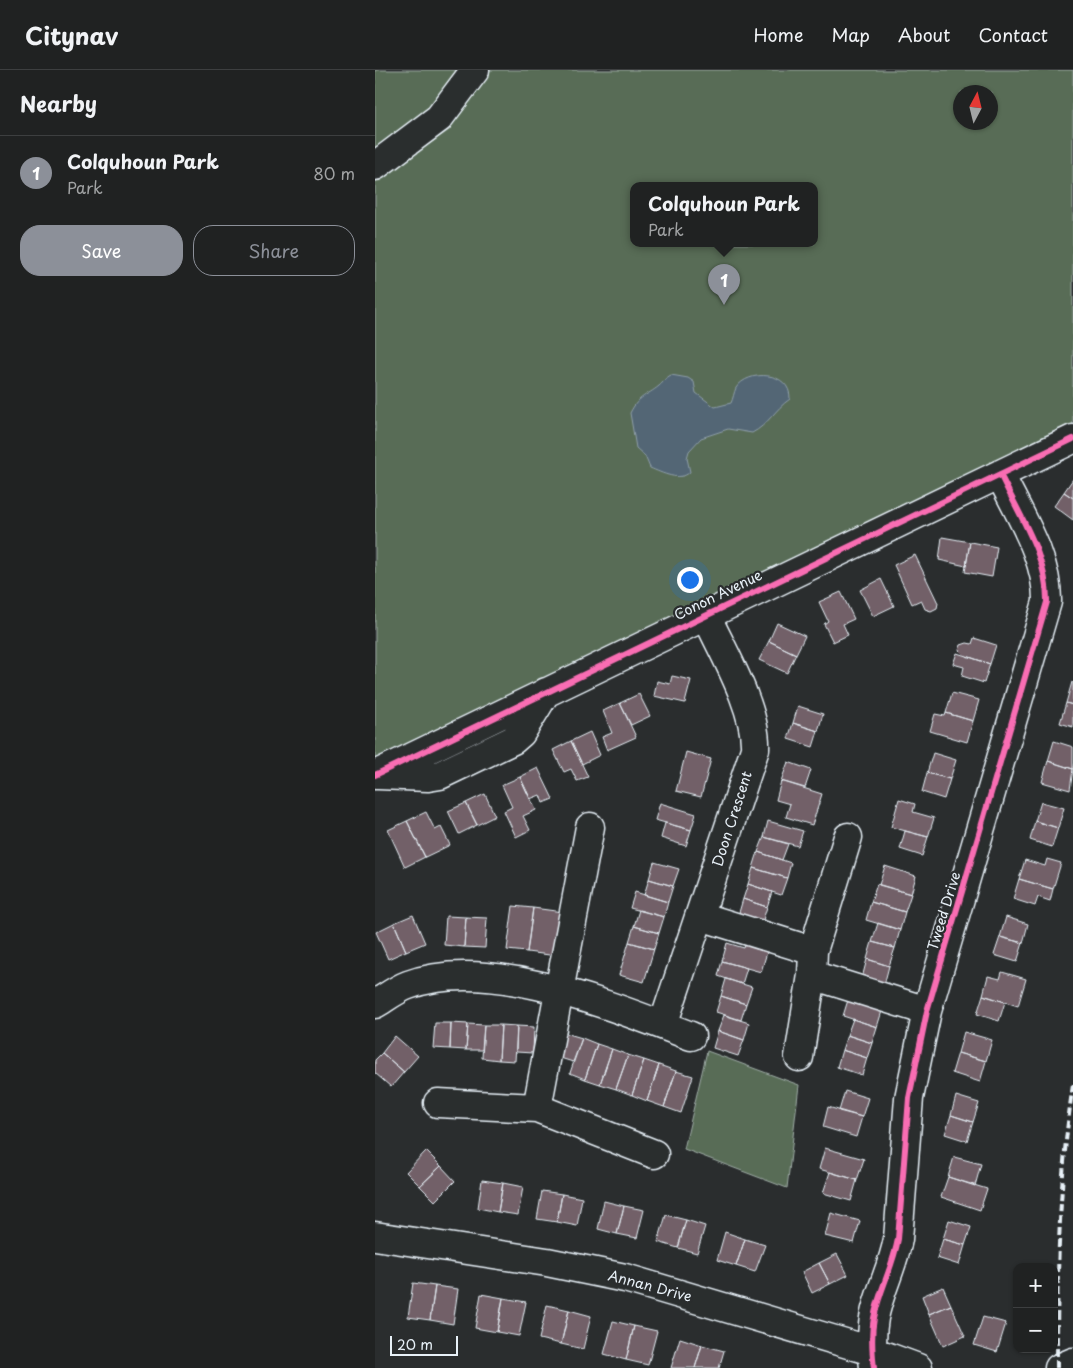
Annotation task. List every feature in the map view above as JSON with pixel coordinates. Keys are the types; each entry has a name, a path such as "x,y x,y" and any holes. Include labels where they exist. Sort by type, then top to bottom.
{"street":[{"path":"375,166 439,118 475,70"},
{"name":"Conon Avenue","path":"375,775 439,775 513,740 521,733 546,692 1073,438"},
{"name":"Tweed Drive","path":"873,1360 874,1315 893,1265 898,1240 909,1098 927,1011 1045,615 1047,602 1046,578 1040,561 1000,474"},
{"name":"Doon Crescent","path":"663,1026 755,749 756,735 751,714 706,615"},
{"path":"537,1108 590,827"},
{"path":"799,1057 812,963 848,837"},
{"path":"700,916 927,1011"},
{"path":"375,1004 408,985 454,977 508,979 559,990 691,1036"},
{"path":"438,1103 537,1108 654,1154"},
{"name":"Annan Drive","path":"375,1236 547,1262 625,1278 873,1360 918,1368"},
{"path":"1059,1368 1073,1362"}],"green space":[{"path":"375,70 1073,70 1073,427 375,764 375,182 452,128 375,164"},
{"path":"707,1051 799,1085 787,1188 684,1149"}],"water":[{"path":"671,375 688,378 694,382 696,393 715,407 731,403 736,388 742,382 759,376 777,378 784,383 790,399 763,426 752,433 728,429 701,438 689,451 687,458 690,472 686,475 671,476 650,468 645,456 636,448 630,413 640,399"}],"building":[{"path":"1073,479 1073,498 1064,492"},
{"path":"1064,492 1073,498 1073,520 1054,506"},
{"path":"942,537 970,542 966,566 939,560"},
{"path":"970,542 997,547 992,577 965,572"},
{"path":"915,555 938,603 937,608 931,611 925,609 921,600 912,604 894,565"},
{"path":"881,579 894,606 873,616 860,590"},
{"path":"841,592 854,619 843,624 848,635 833,642 824,624 828,621 819,602"},
{"path":"777,623 805,636 796,654 769,641"},
{"path":"974,638 996,645 990,664 964,655 959,650 961,645 972,644"},
{"path":"769,641 796,654 787,673 759,660"},
{"path":"957,653 990,664 984,683 962,676 964,667 953,664"},
{"path":"672,676 691,680 685,703 654,696 657,681 670,684"},
{"path":"1073,683 1073,705 1066,703"},
{"path":"952,693 979,700 973,721 946,713"},
{"path":"639,694 650,716 631,725 620,703"},
{"path":"620,703 636,737 607,750 602,737 612,733 603,711"},
{"path":"1066,703 1073,705 1073,727 1060,723"},
{"path":"798,706 823,714 818,731 793,723"},
{"path":"946,713 973,721 967,742 930,731 935,714 945,716"},
{"path":"793,723 818,731 813,747 788,739"},
{"path":"590,732 600,755 582,764 571,741"},
{"path":"571,741 588,777 577,781 571,769 564,772 553,750"},
{"path":"1054,741 1073,747 1073,769 1048,761"},
{"path":"686,752 711,759 701,797 676,791"},
{"path":"933,753 956,760 950,779 927,773"},
{"path":"1048,761 1073,769 1070,790 1042,782"},
{"path":"788,762 811,770 805,788 781,781"},
{"path":"538,768 553,799 543,803 540,795 530,799 520,777"},
{"path":"927,773 950,779 944,799 922,792"},
{"path":"520,777 536,810 523,816 530,830 516,837 504,811 512,807 502,785"},
{"path":"781,781 822,794 812,825 786,817 790,804 776,800"},
{"path":"485,794 495,816 477,825 466,803"},
{"path":"899,799 915,804 913,812 934,818 928,837 891,827"},
{"path":"1041,802 1064,808 1058,828 1035,821"},
{"path":"466,803 477,825 459,834 448,811"},
{"path":"660,803 696,814 691,830 655,820"},
{"path":"426,812 435,830 441,827 450,845 425,857 407,821"},
{"path":"407,821 425,857 405,867 388,830"},
{"path":"768,821 803,831 798,846 764,837"},
{"path":"1035,821 1058,828 1052,847 1030,840"},
{"path":"665,823 691,830 686,846 661,838"},
{"path":"905,831 928,837 922,856 900,849"},
{"path":"764,837 788,844 782,860 758,852"},
{"path":"758,852 791,863 787,878 753,868"},
{"path":"1047,859 1061,863 1053,889 1019,879 1025,860 1045,866"},
{"path":"654,862 679,869 673,886 649,879"},
{"path":"885,866 916,876 911,894 879,885"},
{"path":"753,868 787,878 781,895 748,884"},
{"path":"649,879 673,886 668,902 644,895"},
{"path":"1019,879 1053,889 1050,901 1038,897 1035,906 1013,899"},
{"path":"748,884 772,892 767,907 743,899"},
{"path":"877,884 911,894 905,912 871,902"},
{"path":"635,892 668,902 664,917 630,908"},
{"path":"743,899 767,907 762,923 738,916"},
{"path":"871,902 905,912 900,930 866,920"},
{"path":"513,906 533,908 527,952 507,950"},
{"path":"533,908 563,912 557,956 527,952"},
{"path":"639,910 664,917 659,933 634,926"},
{"path":"413,915 425,943 406,951 394,923"},
{"path":"446,916 466,917 464,947 444,945"},
{"path":"466,917 487,918 485,948 464,947"},
{"path":"1006,917 1028,924 1023,943 1000,937"},
{"path":"394,923 406,951 388,959 376,932"},
{"path":"878,923 900,930 895,948 872,942"},
{"path":"634,926 659,933 654,949 629,942"},
{"path":"1000,937 1023,943 1017,962 994,955"},
{"path":"629,942 654,949 644,982 619,975"},
{"path":"872,942 895,948 889,966 867,959"},
{"path":"727,943 744,948 746,943 768,949 761,972 722,961"},
{"path":"867,959 889,966 884,985 862,978"},
{"path":"722,961 747,968 742,984 718,976"},
{"path":"1002,972 1026,979 1018,1006 983,995 988,976 1000,979"},
{"path":"726,979 752,987 746,1004 721,996"},
{"path":"983,995 1005,1002 999,1021 977,1014"},
{"path":"721,996 746,1004 741,1020 716,1012"},
{"path":"848,1000 882,1011 877,1027 843,1016"},
{"path":"724,1015 749,1023 744,1040 718,1031"},
{"path":"853,1019 877,1027 872,1043 847,1035"},
{"path":"435,1023 451,1023 450,1049 433,1048"},
{"path":"451,1023 468,1024 466,1050 450,1049"},
{"path":"468,1024 484,1025 482,1050 466,1050"},
{"path":"484,1025 501,1025 499,1060 482,1058"},
{"path":"501,1025 517,1026 515,1061 499,1060"},
{"path":"517,1026 534,1027 533,1053 516,1052"},
{"path":"718,1031 744,1040 738,1056 713,1048"},
{"path":"964,1032 992,1040 986,1061 958,1053"},
{"path":"565,1033 582,1038 573,1062 557,1057"},
{"path":"847,1035 872,1043 867,1058 842,1050"},
{"path":"395,1036 418,1056 404,1072 382,1053"},
{"path":"582,1038 597,1044 585,1079 570,1073"},
{"path":"597,1044 612,1049 600,1084 585,1079"},
{"path":"612,1049 628,1055 616,1089 600,1084"},
{"path":"842,1050 867,1058 862,1075 837,1067"},
{"path":"382,1053 404,1072 391,1087 375,1073 375,1060"},
{"path":"958,1053 986,1061 980,1082 952,1073"},
{"path":"628,1055 644,1060 632,1095 616,1089"},
{"path":"644,1060 659,1065 647,1101 632,1095"},
{"path":"659,1065 676,1071 664,1107 647,1101"},
{"path":"676,1071 693,1076 681,1113 664,1107"},
{"path":"845,1091 868,1098 862,1117 839,1111"},
{"path":"956,1096 979,1103 973,1122 951,1115"},
{"path":"828,1107 862,1117 856,1137 823,1127"},
{"path":"951,1115 973,1122 967,1141 945,1134"},
{"path":"825,1148 864,1159 857,1180 819,1169"},
{"path":"426,1151 441,1166 420,1186 406,1172"},
{"path":"954,1157 981,1164 975,1186 948,1177"},
{"path":"441,1166 455,1181 435,1201 420,1186"},
{"path":"830,1172 857,1180 851,1201 823,1193"},
{"path":"948,1177 987,1189 980,1210 941,1197"},
{"path":"482,1180 503,1183 498,1212 478,1208"},
{"path":"503,1183 523,1187 518,1215 498,1212"},
{"path":"542,1191 562,1194 557,1222 537,1219"},
{"path":"562,1194 582,1198 577,1226 557,1222"},
{"path":"604,1201 624,1206 617,1234 598,1229"},
{"path":"624,1206 644,1210 637,1238 617,1234"},
{"path":"831,1213 860,1221 854,1243 825,1236"},
{"path":"666,1215 686,1220 678,1248 658,1242"},
{"path":"686,1220 705,1226 697,1253 678,1248"},
{"path":"949,1220 971,1227 965,1245 943,1239"},
{"path":"725,1232 745,1239 736,1266 717,1260"},
{"path":"745,1239 765,1245 755,1272 736,1266"},
{"path":"943,1239 965,1245 959,1265 937,1258"},
{"path":"837,1254 848,1275 830,1284 819,1263"},
{"path":"819,1263 830,1284 812,1293 802,1272"},
{"path":"413,1283 435,1286 430,1320 408,1317"},
{"path":"435,1286 458,1289 453,1324 430,1320"},
{"path":"943,1287 951,1305 929,1314 922,1296"},
{"path":"481,1294 503,1298 497,1332 475,1328"},
{"path":"503,1298 526,1302 519,1336 497,1332"},
{"path":"547,1305 569,1310 561,1344 539,1339"},
{"path":"951,1305 965,1336 943,1346 929,1314"},
{"path":"569,1310 591,1316 583,1349 561,1344"},
{"path":"983,1317 1006,1323 997,1352 974,1345"},
{"path":"613,1321 634,1326 626,1360 604,1354"},
{"path":"634,1326 657,1331 648,1365 626,1360"},
{"path":"680,1338 702,1345 695,1368 671,1368"},
{"path":"702,1345 724,1351 719,1368 695,1368"}],"railway":[{"path":"1057,1368 1060,1226 1068,1120 1073,1085"}],"cycle path":[{"path":"375,775 1073,439"},
{"path":"874,1368 873,1324 876,1308 898,1239 909,1098 927,1011 1047,602 1043,568 1031,536 1000,474"}],"place":[{"name":"Colquhoun Park","path":"724,305"}]}
